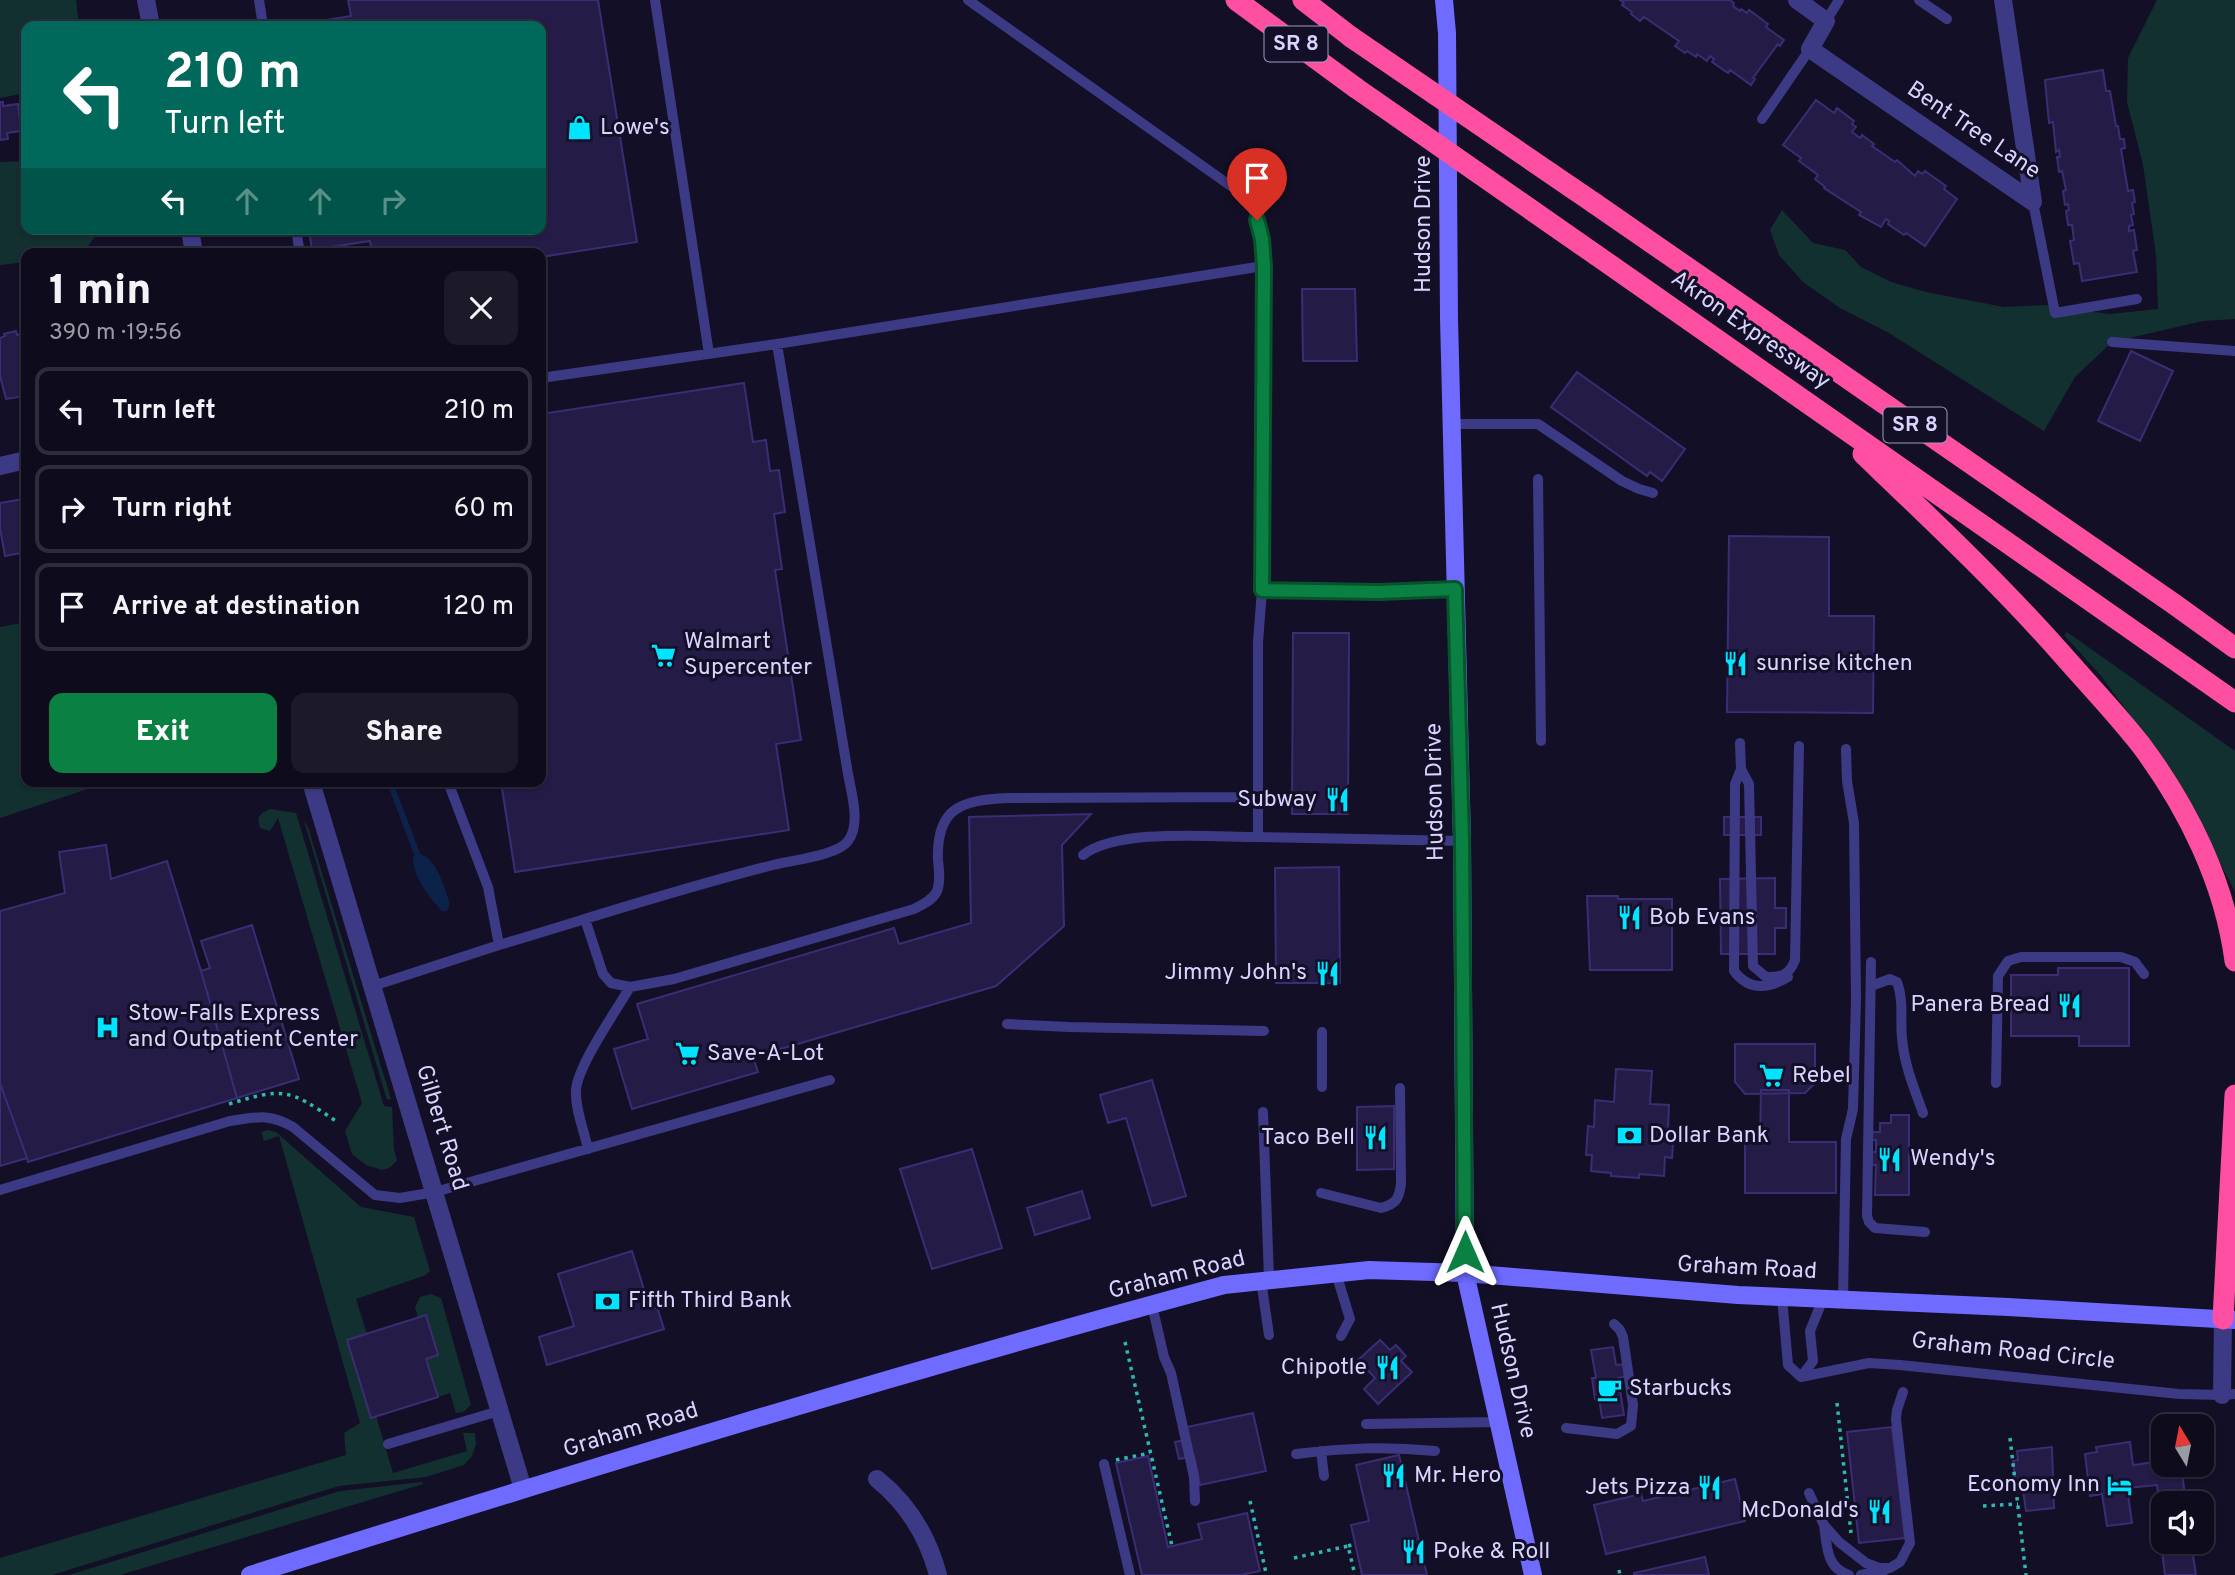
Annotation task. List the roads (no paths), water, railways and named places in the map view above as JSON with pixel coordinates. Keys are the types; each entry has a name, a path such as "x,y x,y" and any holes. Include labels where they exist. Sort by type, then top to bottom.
{"highway":[{"name":"Akron Expressway","path":"1236,0 1356,88 2235,702"},
{"name":"Akron Expressway","path":"1303,0 1351,37 2235,648"},
{"path":"1813,407 2030,617 2141,745 2179,802 2207,861 2225,912 2235,961"},
{"path":"2229,1320 2235,1095"}],"main road":[{"name":"Hudson Drive","path":"1444,0 1462,841 1465,1273 1533,1575"},
{"name":"Graham Road","path":"250,1575 523,1489 1224,1285 1368,1270 1465,1273 1782,1297 2229,1320"}],"street":[{"path":"146,0 150,21"},
{"path":"1797,0 1826,21 1810,48"},
{"name":"Bent Tree Lane","path":"2003,0 2033,202"},
{"name":"Bent Tree Lane","path":"1810,48 2033,202"},
{"path":"0,466 21,461"},
{"name":"Gilbert Road","path":"313,787 523,1489"},
{"name":"Graham Road Circle","path":"2228,1394 2229,1320"},
{"path":"877,1479 893,1492 918,1525 938,1575"}],"lane":[{"path":"259,0 262,21"},
{"path":"655,0 709,354"},
{"path":"968,0 1235,188 1251,205 1260,227 1264,266 1258,836"},
{"path":"1826,21 1839,0"},
{"path":"1919,0 1947,19"},
{"path":"1762,119 1810,48"},
{"path":"2033,202 2055,313 2137,299"},
{"path":"546,377 777,344 1264,266"},
{"path":"2112,342 2235,351"},
{"path":"373,986 585,919 769,866 835,851 847,843 853,831 854,813 777,344"},
{"path":"1452,424 1538,425 1622,481 1653,493"},
{"path":"1538,479 1541,741"},
{"path":"1262,590 1379,592 1455,589"},
{"path":"1740,743 1741,769 1735,784 1734,971 1742,982 1759,987 1778,983 1788,977 1795,960 1799,746"},
{"path":"1843,1299 1846,1139 1853,1109 1856,999 1854,823 1847,781 1846,749"},
{"path":"1741,769 1749,784 1753,966 1766,977 1783,976 1792,969"},
{"path":"450,787 488,887 499,945"},
{"path":"585,919 603,974 611,983 630,987 674,979 921,905 937,892 938,852 944,820 962,804 1008,798 1258,797"},
{"path":"1083,855 1094,846 1133,838 1258,836 1462,841"},
{"path":"1996,1083 1998,976 2008,961 2021,957 2121,957 2135,962 2144,974"},
{"path":"1871,962 1867,1216 1875,1228 1925,1232"},
{"path":"1871,986 1890,979 1897,982 1907,1069 1923,1113"},
{"path":"589,1149 576,1089 580,1072 630,987"},
{"path":"1007,1024 1264,1031"},
{"path":"1322,1032 1322,1087"},
{"path":"0,1190 230,1121 262,1116 279,1119 293,1127 375,1195 400,1198 435,1192 830,1080"},
{"path":"1321,1193 1381,1208 1391,1206 1399,1199 1400,1088"},
{"path":"1263,1112 1265,1280 1269,1335"},
{"path":"1336,1273 1350,1320 1341,1336"},
{"path":"1782,1297 1788,1365 1801,1377 1813,1361 1810,1331 1823,1299"},
{"path":"1152,1305 1164,1357 1171,1373 1194,1477 1195,1501"},
{"path":"1566,1428 1617,1434 1631,1426 1633,1405 1623,1337 1614,1324"},
{"name":"Graham Road Circle","path":"1801,1377 1869,1363 2179,1394 2228,1394"},
{"path":"1861,1575 1890,1568 1900,1562 1910,1543 1896,1419 1903,1392"},
{"path":"388,1444 499,1411"},
{"path":"1366,1424 1499,1422"},
{"path":"1296,1454 1356,1447 1435,1451"},
{"path":"1321,1451 1324,1476"},
{"path":"1108,1462 1130,1575"},
{"path":"1810,1493 1824,1525 1830,1562 1835,1568 1849,1575"},
{"path":"1824,1525 1839,1542 1866,1563 1879,1568 1890,1568"}],"water":[{"path":"417,854 429,860 439,873 450,904 447,911 442,911 418,879 413,857"}],"waterway":[{"path":"392,787 417,854"}],"place":[{"name":"Lowe's","path":"580,128"},
{"name":"Walmart Supercenter","path":"664,655"},
{"name":"sunrise kitchen","path":"1736,664"},
{"name":"Subway","path":"1337,800"},
{"name":"Bob Evans","path":"1629,918"},
{"name":"Jimmy John's","path":"1327,973"},
{"name":"Panera Bread","path":"2070,1005"},
{"name":"Stow-Falls Express and Outpatient Center","path":"108,1027"},
{"name":"Save-A-Lot","path":"687,1054"},
{"name":"Rebel","path":"1772,1076"},
{"name":"Dollar Bank","path":"1629,1136"},
{"name":"Taco Bell","path":"1375,1138"},
{"name":"Wendy's","path":"1890,1159"},
{"name":"Fifth Third Bank","path":"608,1301"},
{"name":"Chipotle","path":"1387,1368"},
{"name":"Starbucks","path":"1609,1389"},
{"name":"Mr. Hero","path":"1394,1476"},
{"name":"Economy Inn","path":"2120,1485"},
{"name":"Jets Pizza","path":"1710,1488"},
{"name":"McDonald's","path":"1879,1511"},
{"name":"Poke & Roll","path":"1413,1552"}]}
